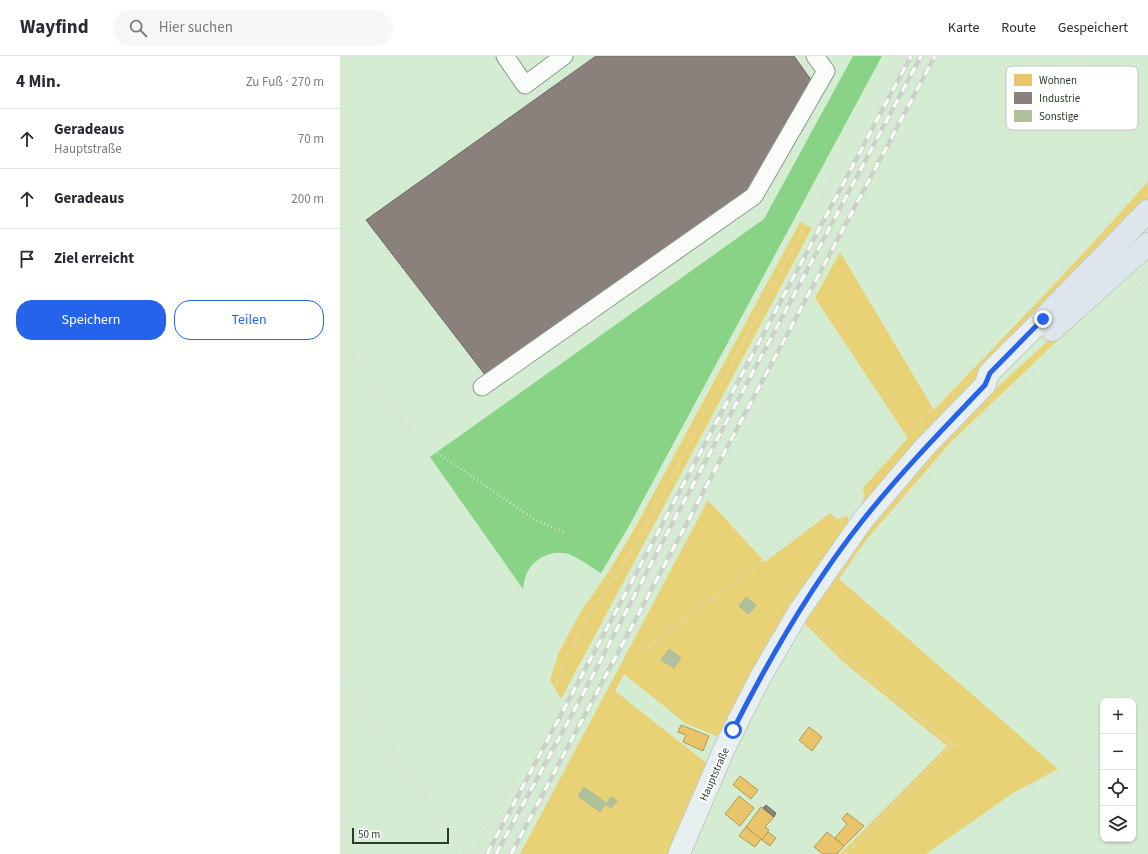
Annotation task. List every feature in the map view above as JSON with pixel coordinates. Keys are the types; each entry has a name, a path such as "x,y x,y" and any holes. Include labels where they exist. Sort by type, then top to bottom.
{"highway":[{"path":"1052,330 1148,212"},
{"path":"1052,330 1148,244"}],"main road":[{"name":"Hauptstraße","path":"679,854 726,745 761,676 807,615 863,520 923,449 985,385 990,373 1052,330"}],"lane":[{"path":"505,56 525,85 564,56"},
{"path":"482,387 754,196 826,70 815,56"}],"path":[{"path":"474,854 542,726 566,656 583,623 618,573 642,533 895,56"},
{"path":"340,232 359,219"},
{"path":"1099,312 1148,274"},
{"path":"852,567 871,541 952,445 1052,330"},
{"path":"340,338 413,436 535,520 564,532"},
{"path":"644,651 831,508 849,507"},
{"path":"807,615 811,624 844,657 953,745 845,854"},
{"path":"340,676 466,854"},
{"path":"1136,730 1148,724"},
{"path":"933,854 1016,796 1100,750"}],"shaded area":[{"path":"853,56 882,56 629,526 601,573 571,555 565,553 553,553 536,561 526,575 523,589 430,457 764,219"},
{"path":"1148,181 1148,203 862,507 864,496 863,488 908,438 815,298 840,252 934,410 1069,268"},
{"path":"800,222 812,228 561,699 550,680 559,652 580,613 611,568 635,528"},
{"path":"1067,324 1072,329 1059,339 950,443 867,539 839,579 1058,769 1013,793 926,854 840,854 947,746 842,661 803,622 841,563 911,476 984,399"},
{"path":"708,500 765,562 830,513 837,519 848,516 848,526 721,738 685,723 624,674 615,691 709,765 671,854 520,854"}],"building: Wohnen":[{"path":"681,725 709,736 703,751 683,742 686,735 678,732"},
{"path":"809,727 822,737 812,751 799,740"},
{"path":"740,776 758,790 751,799 733,785"},
{"path":"739,796 754,808 740,826 725,814"},
{"path":"761,807 774,817 765,827 769,830 762,840 746,827"},
{"path":"847,813 864,826 844,846 835,838 847,824 842,819"},
{"path":"746,827 761,839 755,847 739,836"},
{"path":"768,832 776,838 770,846 762,840"},
{"path":"827,832 844,846 837,854 823,854 814,847"}],"building: Industrie":[{"path":"596,56 794,56 814,84 750,192 486,376 366,220"},
{"path":"766,805 776,813 774,817 763,808"}],"building: Sonstige":[{"path":"746,597 756,605 749,614 739,606"},
{"path":"669,649 681,658 674,668 661,660"},
{"path":"584,787 606,803 600,812 578,796"},
{"path":"611,797 617,801 611,808 606,804"}],"railway":[{"path":"487,854 911,56"},
{"path":"496,854 582,696 921,56"},
{"path":"511,854 935,56"}],"route":[{"path":"733,730 761,676 799,611 863,520 923,449 985,385 990,373 1043,319"}]}
